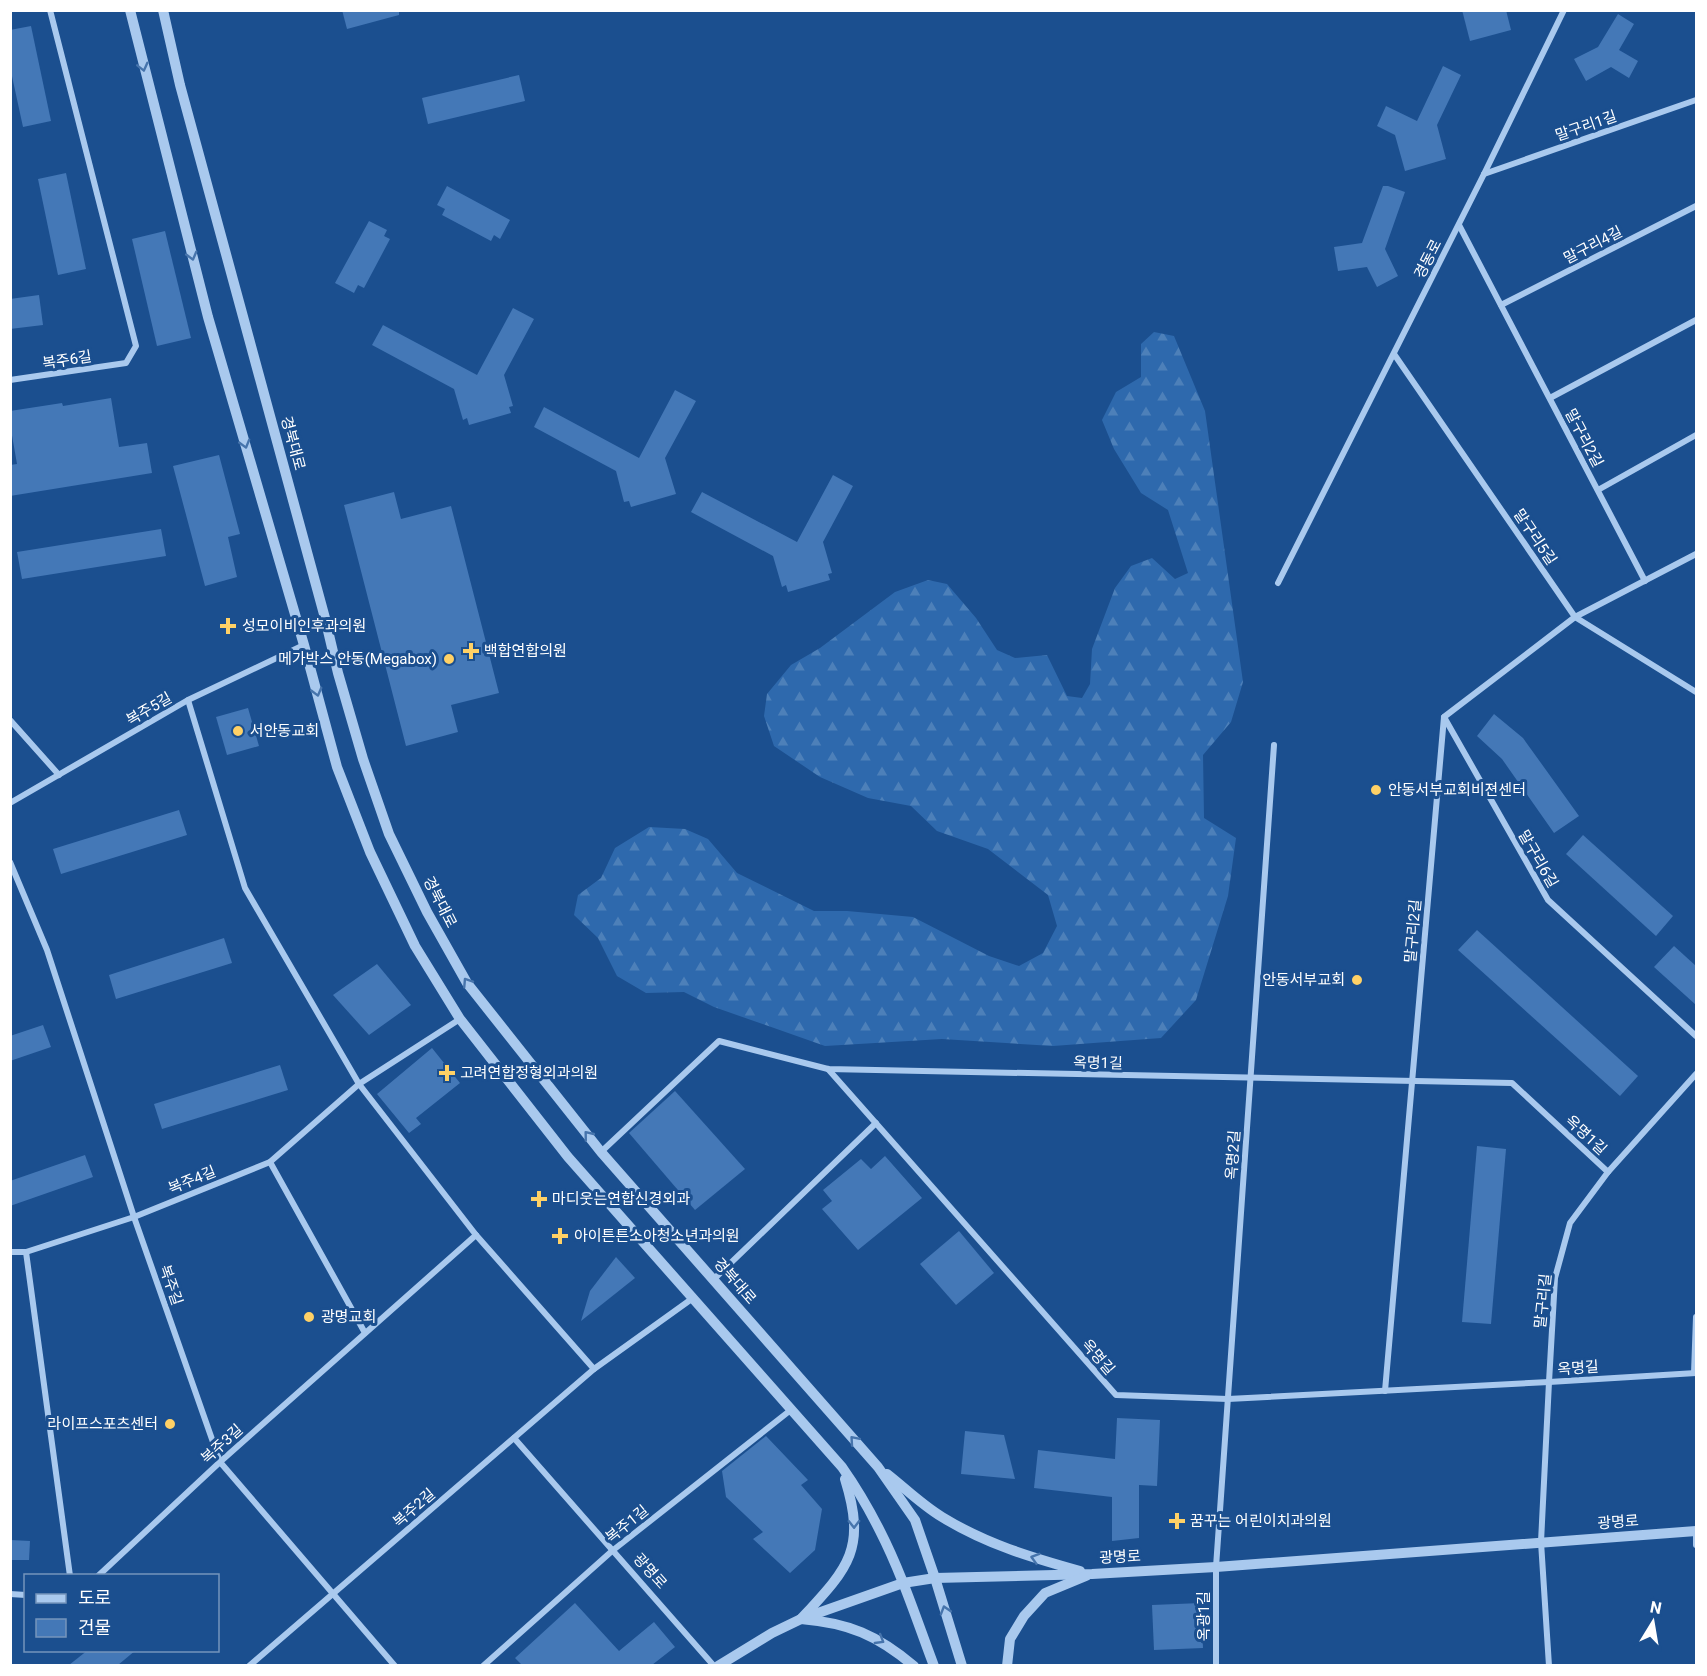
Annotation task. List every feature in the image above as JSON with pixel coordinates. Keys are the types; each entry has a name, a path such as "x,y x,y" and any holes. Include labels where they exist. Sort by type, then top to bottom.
{"street":[{"name":"복주6길","path":"10,380 126,363 136,346 50,10"},
{"path":"130,10 208,317 338,767 370,852 415,946 460,1019 568,1157 842,1467 881,1531 934,1665"},
{"name":"경북대로","path":"163,10 180,85 313,573 338,673 363,759 389,834 427,912 467,983 601,1152 878,1467 915,1520 963,1665"},
{"name":"경동로","path":"1278,583 1564,10"},
{"name":"말구리1길","path":"1484,174 1696,100"},
{"name":"말구리4길","path":"1501,305 1696,206"},
{"name":"말구리2길","path":"1458,225 1645,581"},
{"path":"1550,398 1696,320"},
{"name":"말구리5길","path":"1394,354 1575,617 1696,692"},
{"path":"1598,490 1696,435"},
{"path":"1444,717 1575,617 1696,554"},
{"name":"복주5길","path":"10,803 188,700 304,645"},
{"path":"188,700 245,888 358,1084 476,1235 594,1369"},
{"name":"말구리2길","path":"1385,1391 1444,717"},
{"name":"말구리6길","path":"1444,717 1548,900 1696,1036"},
{"path":"10,720 59,775"},
{"name":"옥명2길","path":"1216,1567 1274,745"},
{"name":"복주길","path":"10,862 47,951 134,1217 220,1462 395,1665"},
{"name":"복주4길","path":"10,1252 26,1252 134,1217 270,1162 358,1084 460,1019"},
{"name":"옥명1길","path":"601,1152 719,1041 828,1069 1512,1083 1608,1172"},
{"name":"옥명길","path":"828,1069 1116,1395 1228,1399 1695,1373 1696,1317"},
{"name":"말구리길","path":"1541,1542 1555,1278 1570,1223 1608,1172 1696,1074"},
{"path":"714,1280 876,1123"},
{"path":"270,1162 365,1333"},
{"name":"복주3길","path":"100,1574 220,1462 476,1235"},
{"path":"26,1252 70,1574"},
{"name":"복주2길","path":"249,1665 594,1369 693,1298"},
{"name":"복주1길","path":"483,1665 612,1551 792,1409"},
{"name":"광명로","path":"514,1438 612,1551 716,1665 801,1619 903,1582 935,1578 1092,1574 1216,1567 1696,1531 1696,1545"},
{"path":"801,1619 831,1587 845,1567 854,1542 852,1500 842,1467"},
{"path":"878,1467 939,1515 971,1533 1019,1554 1092,1574"},
{"path":"1541,1542 1549,1665"},
{"name":"옥광1길","path":"1216,1567 1216,1665"},
{"path":"1007,1665 1010,1639 1024,1616 1045,1593 1092,1574"},
{"path":"801,1619 827,1621 873,1636 914,1665"}],"green space":[{"path":"1154,332 1174,336 1205,411 1243,682 1231,722 1203,755 1204,818 1236,838 1228,896 1196,1000 1161,1038 1053,1046 942,1039 825,1046 714,1007 684,992 646,993 617,976 598,938 574,915 578,895 601,878 615,848 649,827 685,829 708,839 737,873 814,911 847,911 913,917 989,956 1019,966 1043,953 1057,926 1048,895 988,849 937,831 911,806 868,798 820,777 774,746 764,716 767,694 791,665 820,648 895,592 928,580 947,584 976,618 997,650 1015,658 1047,655 1067,696 1082,698 1090,684 1092,649 1115,588 1131,566 1152,558 1175,579 1188,573 1168,510 1141,493 1114,449 1102,420 1116,392 1141,377 1141,344"}],"building":[{"path":"342,10 399,10 399,15 347,29"},
{"path":"1462,10 1506,10 1511,30 1470,41"},
{"path":"1618,14 1634,24 1619,50 1638,61 1629,78 1611,67 1586,81 1574,59 1598,47"},
{"path":"31,26 51,121 23,127 10,67 10,30"},
{"path":"1443,66 1461,75 1437,125 1446,159 1405,171 1395,135 1377,126 1386,106 1417,121"},
{"path":"519,75 525,101 428,124 422,98"},
{"path":"66,173 86,269 58,275 38,179"},
{"path":"447,186 510,220 500,239 494,235 491,241 442,215 445,209 437,205"},
{"path":"1383,186 1405,192 1385,249 1398,276 1377,287 1367,267 1338,271 1334,247 1362,243"},
{"path":"369,221 387,230 384,236 390,239 364,288 358,285 354,293 335,283"},
{"path":"165,231 191,338 157,346 132,239"},
{"path":"39,295 43,325 10,329 10,299"},
{"path":"513,308 534,319 504,375 513,406 509,407 511,413 469,425 467,418 463,420 454,389 372,345 383,325 477,375"},
{"path":"675,390 696,401 665,458 676,494 631,507 629,501 624,502 616,471 534,427 544,407 639,458"},
{"path":"111,398 119,447 147,443 152,473 10,496 10,465 17,464 10,411 62,403 63,406"},
{"path":"219,455 240,534 228,537 237,577 205,586 173,466"},
{"path":"833,475 853,486 823,542 832,573 828,574 830,580 788,592 786,585 782,587 773,556 691,512 702,492 797,542"},
{"path":"394,492 401,519 451,506 499,693 451,705 458,732 406,746 344,505"},
{"path":"161,529 166,556 22,579 17,552"},
{"name":"서안동교회","path":"248,708 259,746 227,755 216,717"},
{"path":"1494,714 1523,738 1579,816 1554,833 1502,759 1477,736"},
{"path":"179,810 187,835 61,874 53,849"},
{"path":"1583,835 1673,916 1656,936 1566,854"},
{"path":"1477,930 1638,1076 1620,1096 1458,950"},
{"path":"224,938 232,963 116,999 109,975"},
{"path":"1674,946 1696,966 1696,1005 1654,967"},
{"path":"377,964 411,1005 369,1035 333,995"},
{"path":"43,1025 51,1047 10,1061 10,1036"},
{"path":"432,1048 460,1083 416,1118 421,1124 409,1133 377,1094"},
{"path":"280,1065 288,1090 162,1129 154,1104"},
{"path":"675,1091 745,1169 695,1210 629,1133"},
{"path":"1477,1146 1506,1149 1491,1324 1462,1322"},
{"path":"85,1155 93,1177 10,1206 10,1181"},
{"path":"885,1156 922,1198 858,1250 822,1209 832,1201 823,1190 861,1159 871,1169"},
{"path":"959,1231 994,1273 956,1305 920,1264"},
{"path":"616,1257 635,1278 581,1321 590,1291"},
{"path":"1117,1418 1160,1420 1157,1486 1139,1485 1139,1538 1112,1541 1112,1497 1034,1488 1038,1450 1115,1459"},
{"path":"965,1431 1004,1435 1015,1479 961,1474"},
{"path":"766,1436 808,1480 801,1485 822,1509 815,1550 790,1573 753,1539 763,1532 726,1497 722,1471"},
{"path":"10,1540 30,1541 29,1560 10,1560"},
{"path":"575,1603 619,1651 654,1622 675,1647 652,1665 522,1665 515,1658"},
{"path":"1201,1603 1203,1648 1154,1650 1152,1605"},
{"path":"85,1652 134,1652 118,1665 69,1665"}],"place":[{"name":"성모이비인후과의원","path":"228,626"},
{"name":"백합연합의원","path":"471,651"},
{"name":"메가박스 안동(Megabox)","path":"449,659"},
{"name":"서안동교회","path":"238,731"},
{"name":"안동서부교회비젼센터","path":"1376,790"},
{"name":"안동서부교회","path":"1357,980"},
{"name":"고려연합정형외과의원","path":"447,1073"},
{"name":"마디웃는연합신경외과","path":"539,1199"},
{"name":"아이튼튼소아청소년과의원","path":"560,1236"},
{"name":"광명교회","path":"309,1317"},
{"name":"라이프스포츠센터","path":"170,1424"},
{"name":"꿈꾸는 어린이치과의원","path":"1177,1521"}]}
